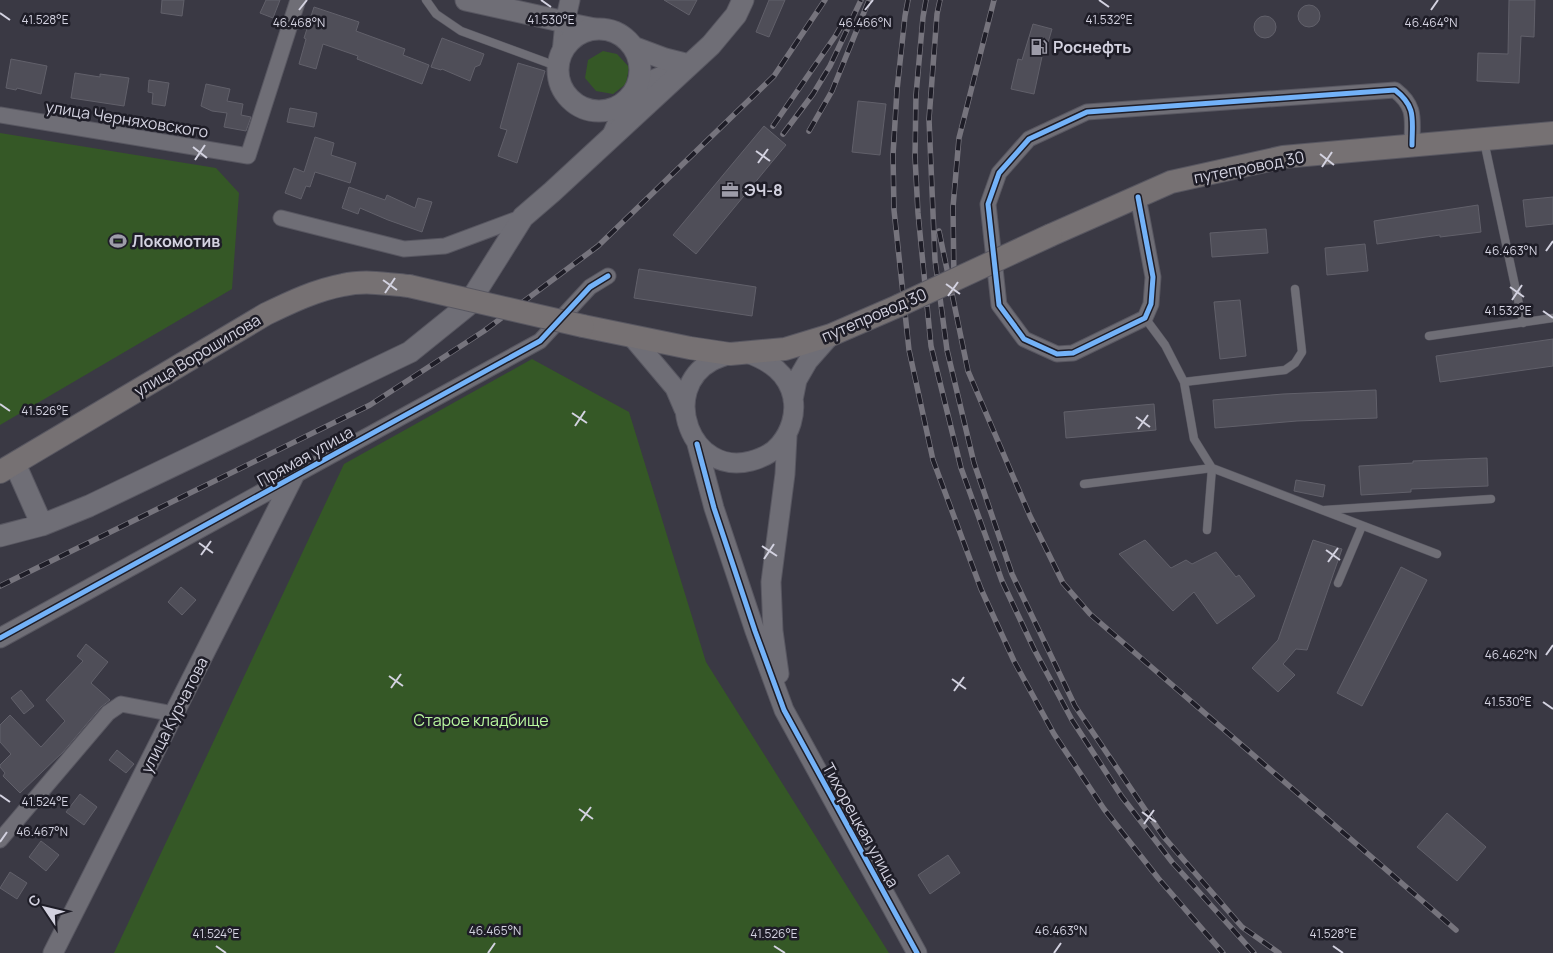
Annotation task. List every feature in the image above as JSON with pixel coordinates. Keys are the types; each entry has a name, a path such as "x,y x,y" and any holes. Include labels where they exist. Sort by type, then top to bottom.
{"main road":[{"path":"0,536 42,525 89,506 410,352 468,306 523,217 711,45 736,15 743,0"},
{"path":"474,1 565,22"},
{"path":"596,29 610,30 623,36 633,47 639,59 640,74 632,93 616,107 603,111 589,110 576,104 566,94 560,81 560,60 570,41 582,33 596,29"},
{"path":"633,47 665,60 689,65"},
{"name":"путепровод 30","path":"409,286 632,337 690,348 739,354 785,349 831,335 898,306 1170,182 1283,157 1553,133"},
{"name":"улица Ворошилова","path":"8,468 266,314 310,294 344,284 376,282 409,286"},
{"path":"8,468 42,525"}],"street":[{"name":"улица Черняховского","path":"0,115 248,156 298,0"},
{"path":"560,60 570,0"},
{"path":"565,22 610,30"},
{"path":"611,136 632,93 689,65"},
{"path":"1138,197 1153,277 1151,304 1145,318 1073,353 1057,354 1024,339 999,305 988,204 1000,173 1029,139 1087,112 1395,90 1406,99 1412,112 1412,145"},
{"path":"281,218 404,249 445,246 523,217"},
{"name":"Прямая улица","path":"0,638 540,340 590,287 608,276"},
{"path":"784,710 773,631 771,582 785,474 787,436 793,418 793,400 797,380 808,361 831,335"},
{"path":"632,337 674,388 684,409 688,428 697,444 720,527 754,631 784,710"},
{"path":"684,409 687,390 697,373 712,361 739,354 764,359 778,369 788,383 793,400"},
{"path":"697,444 710,455 726,462 744,463 761,459 776,449 787,436"},
{"name":"улица Курчатова","path":"54,953 294,476"},
{"path":"0,840 108,713 121,704 174,714"},
{"name":"Тихорецкая улица","path":"784,710 917,953"}],"lane":[{"path":"426,0 436,14 461,31 560,60"},
{"path":"1484,139 1522,322"},
{"path":"1184,382 1285,370 1295,363 1302,352 1295,289"},
{"path":"1145,318 1165,345 1184,382 1194,440 1212,468 1208,530"},
{"path":"1429,336 1553,318"},
{"path":"1084,484 1212,468 1437,554"},
{"path":"1320,510 1491,499"},
{"path":"1338,584 1362,526"}],"green space":[{"path":"603,51 617,54 629,67 626,84 613,94 596,91 585,78 588,60"},
{"name":"Локомотив","path":"0,133 216,168 239,193 232,289 0,425"},
{"name":"Старое кладбище","path":"532,359 629,412 706,662 889,953 114,953 344,464"}],"building":[{"path":"162,0 184,0 182,16 161,13"},
{"path":"266,0 280,0 273,18 260,13"},
{"path":"664,0 697,0 689,15"},
{"path":"769,0 785,0 769,37 756,32"},
{"path":"1509,0 1535,0 1534,37 1521,36 1519,83 1477,81 1478,53 1508,54"},
{"path":"1309,5 1317,8 1320,16 1317,24 1309,27 1301,24 1298,16 1301,8"},
{"path":"314,7 359,22 356,31 405,49 403,55 429,65 422,84 357,59 358,56 323,44 316,69 299,64 306,39 304,38"},
{"path":"1265,16 1273,19 1276,27 1273,35 1265,38 1257,35 1254,27 1257,19"},
{"path":"1033,24 1052,29 1045,53 1043,52 1034,94 1011,89 1018,59 1022,60"},
{"path":"442,38 484,54 480,65 475,67 470,81 442,69 431,67"},
{"path":"11,59 47,66 41,94 17,88 16,90 6,88"},
{"path":"518,63 545,71 517,163 498,156 507,130 500,128"},
{"path":"75,73 100,77 100,74 129,78 124,106 71,98"},
{"path":"149,80 169,83 165,106 152,104 153,93 148,92"},
{"path":"206,84 230,89 227,101 243,104 241,115 251,117 246,131 224,127 227,113 212,111 201,106"},
{"path":"858,101 886,104 880,155 852,152"},
{"path":"290,108 317,113 314,127 287,122"},
{"name":"ЭЧ-8","path":"764,126 786,145 696,254 673,235"},
{"path":"315,137 334,143 331,155 356,163 350,183 315,172 310,187 306,186 301,199 285,193 294,168 304,172"},
{"path":"349,187 385,200 387,195 415,208 418,198 432,202 422,232 360,208 358,214 342,208"},
{"path":"1553,197 1553,224 1526,227 1523,200"},
{"path":"1478,205 1481,232 1440,237 1440,235 1377,244 1374,221"},
{"path":"1266,229 1268,253 1212,257 1210,233"},
{"path":"1365,244 1368,271 1327,275 1325,248"},
{"path":"639,269 756,287 752,316 634,298"},
{"path":"1240,300 1246,356 1220,359 1214,302"},
{"path":"1553,339 1553,366 1440,382 1436,356"},
{"path":"1376,390 1377,418 1297,421 1215,428 1213,400 1283,394"},
{"path":"1154,404 1156,430 1066,438 1064,412"},
{"path":"1487,458 1488,486 1411,489 1411,492 1361,495 1359,466 1413,463 1413,461"},
{"path":"1296,480 1325,485 1323,497 1294,491"},
{"path":"1145,540 1171,568 1186,560 1192,564 1216,552 1236,577 1239,575 1255,596 1217,624 1194,592 1173,611 1119,554"},
{"path":"1313,540 1342,549 1307,650 1296,649 1283,664 1295,675 1278,692 1252,668 1278,640"},
{"path":"1401,567 1427,580 1362,706 1337,693"},
{"path":"181,587 196,600 182,615 168,602"},
{"path":"86,644 108,662 91,683 110,700 101,707 63,752 20,793 3,776 5,773 0,767 11,754 0,742 0,725 10,715 41,747 65,721 46,700 83,661 77,656"},
{"path":"21,690 34,706 24,714 11,698"},
{"path":"117,750 134,764 126,773 109,760"},
{"path":"80,794 97,807 84,825 66,812"},
{"path":"1447,813 1486,847 1457,881 1417,847"},
{"path":"41,841 59,855 46,871 29,857"},
{"path":"948,855 960,873 930,894 918,875"},
{"path":"10,872 27,883 17,899 0,888"}],"railway":[{"path":"0,586 370,405 484,331 598,246 774,76 825,0"},
{"path":"783,134 813,94 830,66 861,0"},
{"path":"809,131 832,91 869,0"},
{"path":"908,0 897,90 893,155 894,210 909,350 933,460 981,589 1014,661 1054,734 1104,809 1158,878 1223,953"},
{"path":"926,0 916,95 915,157 918,213 931,346 961,468 1002,581 1034,649 1072,720 1122,797 1172,862 1254,953"},
{"path":"940,0 937,14 929,119 935,260 947,350 974,463 1012,574 1075,706 1163,836 1242,927 1279,953"},
{"path":"954,282 953,207 959,138 994,0"},
{"path":"773,126 843,23"},
{"path":"939,231 968,371 1030,516 1063,583 1090,614 1456,930"}],"cycle path":[{"path":"1138,197 1153,277 1151,304 1145,318 1073,353 1057,354 1024,339 999,305 988,204 999,173 1029,139 1087,112 1395,90 1407,102 1412,114 1412,145"},
{"path":"0,638 540,341 590,287 608,276"},
{"path":"697,444 714,508 755,631 784,710 917,953"}],"place":[{"name":"Роснефть","path":"1039,47"},
{"name":"ЭЧ-8","path":"730,190"},
{"name":"Локомотив","path":"118,241"}]}
